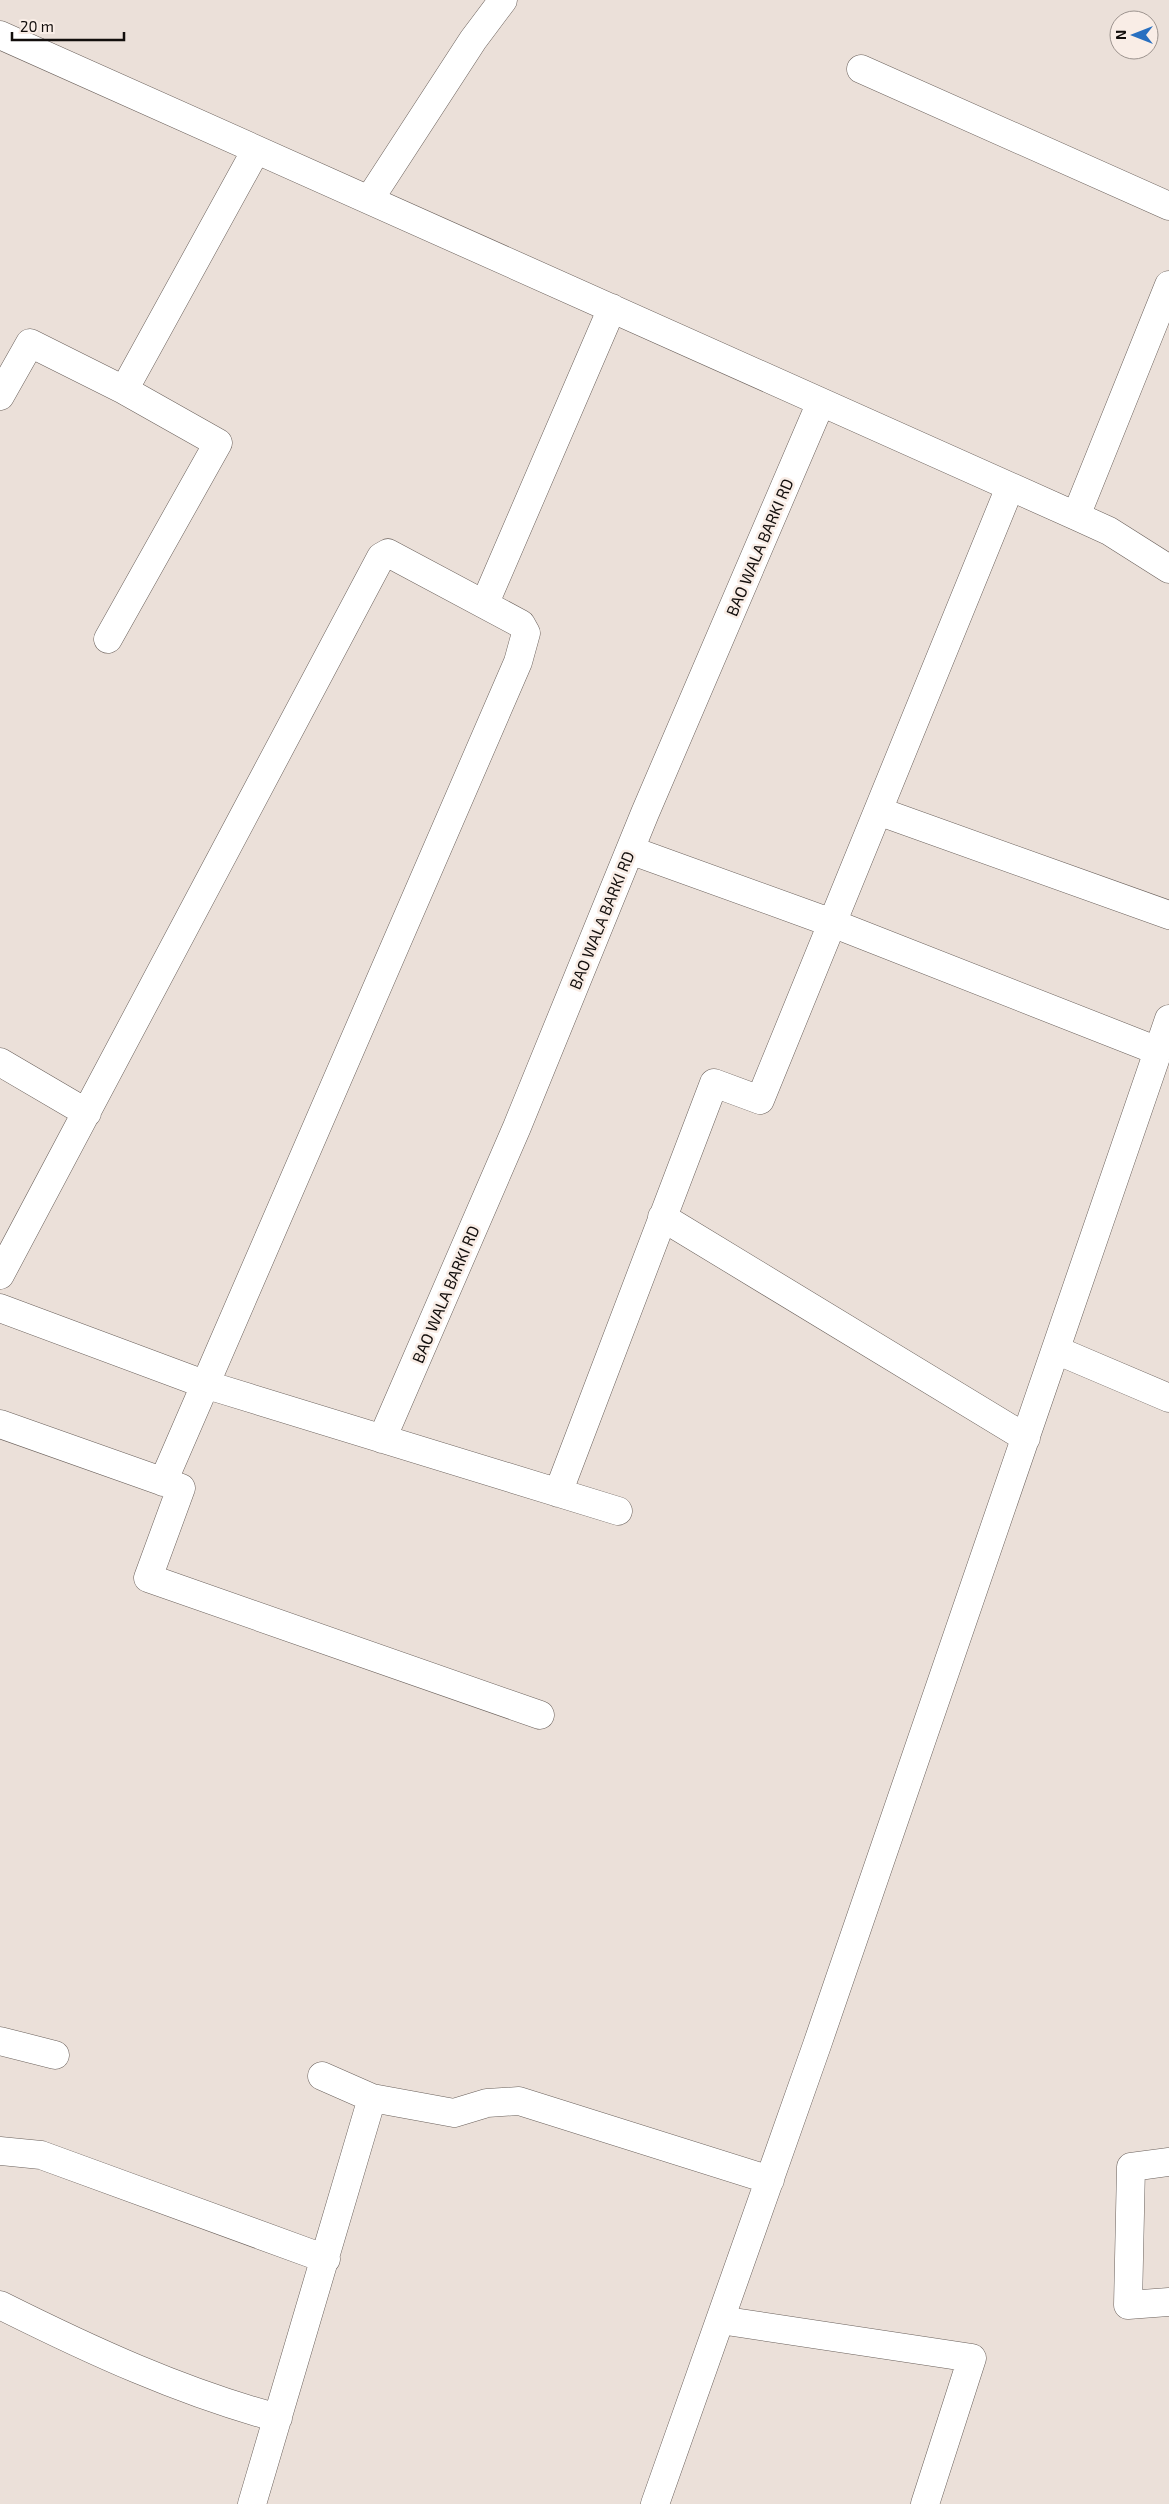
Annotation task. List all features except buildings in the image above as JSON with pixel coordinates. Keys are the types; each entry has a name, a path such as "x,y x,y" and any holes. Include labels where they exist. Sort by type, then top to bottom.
{"street":[{"path":"369,200 452,72 503,0"},
{"path":"0,35 1109,531 1169,569"},
{"path":"860,69 1169,206"},
{"path":"124,390 256,150"},
{"path":"1076,516 1169,285"},
{"path":"485,603 612,308"},
{"path":"3,385 30,343 124,390 218,443 108,639"},
{"name":"BAO WALA BARKI RD","path":"382,1439 517,1127 630,850 821,402"},
{"path":"558,1492 714,1083 760,1100 1010,487"},
{"path":"0,1275 381,557 388,553 485,603 521,624 526,633 518,662 163,1482"},
{"path":"878,811 1169,914"},
{"path":"630,850 832,923 1158,1051"},
{"path":"655,2504 770,2180 1169,1019"},
{"path":"0,1062 87,1113"},
{"path":"662,1217 1026,1438"},
{"path":"0,1308 204,1384 618,1511"},
{"path":"1056,1350 1169,1398"},
{"path":"0,1424 182,1488 148,1578 540,1715"},
{"path":"0,2041 54,2056"},
{"path":"322,2076 372,2098 454,2113 487,2103 519,2101 770,2180"},
{"path":"252,2504 326,2259 372,2098"},
{"path":"0,2151 41,2155 326,2259"},
{"path":"1169,2162 1131,2167 1128,2304 1169,2302"},
{"path":"0,2306 173,2384 222,2403 278,2418"},
{"path":"720,2320 972,2358 925,2504"}]}
